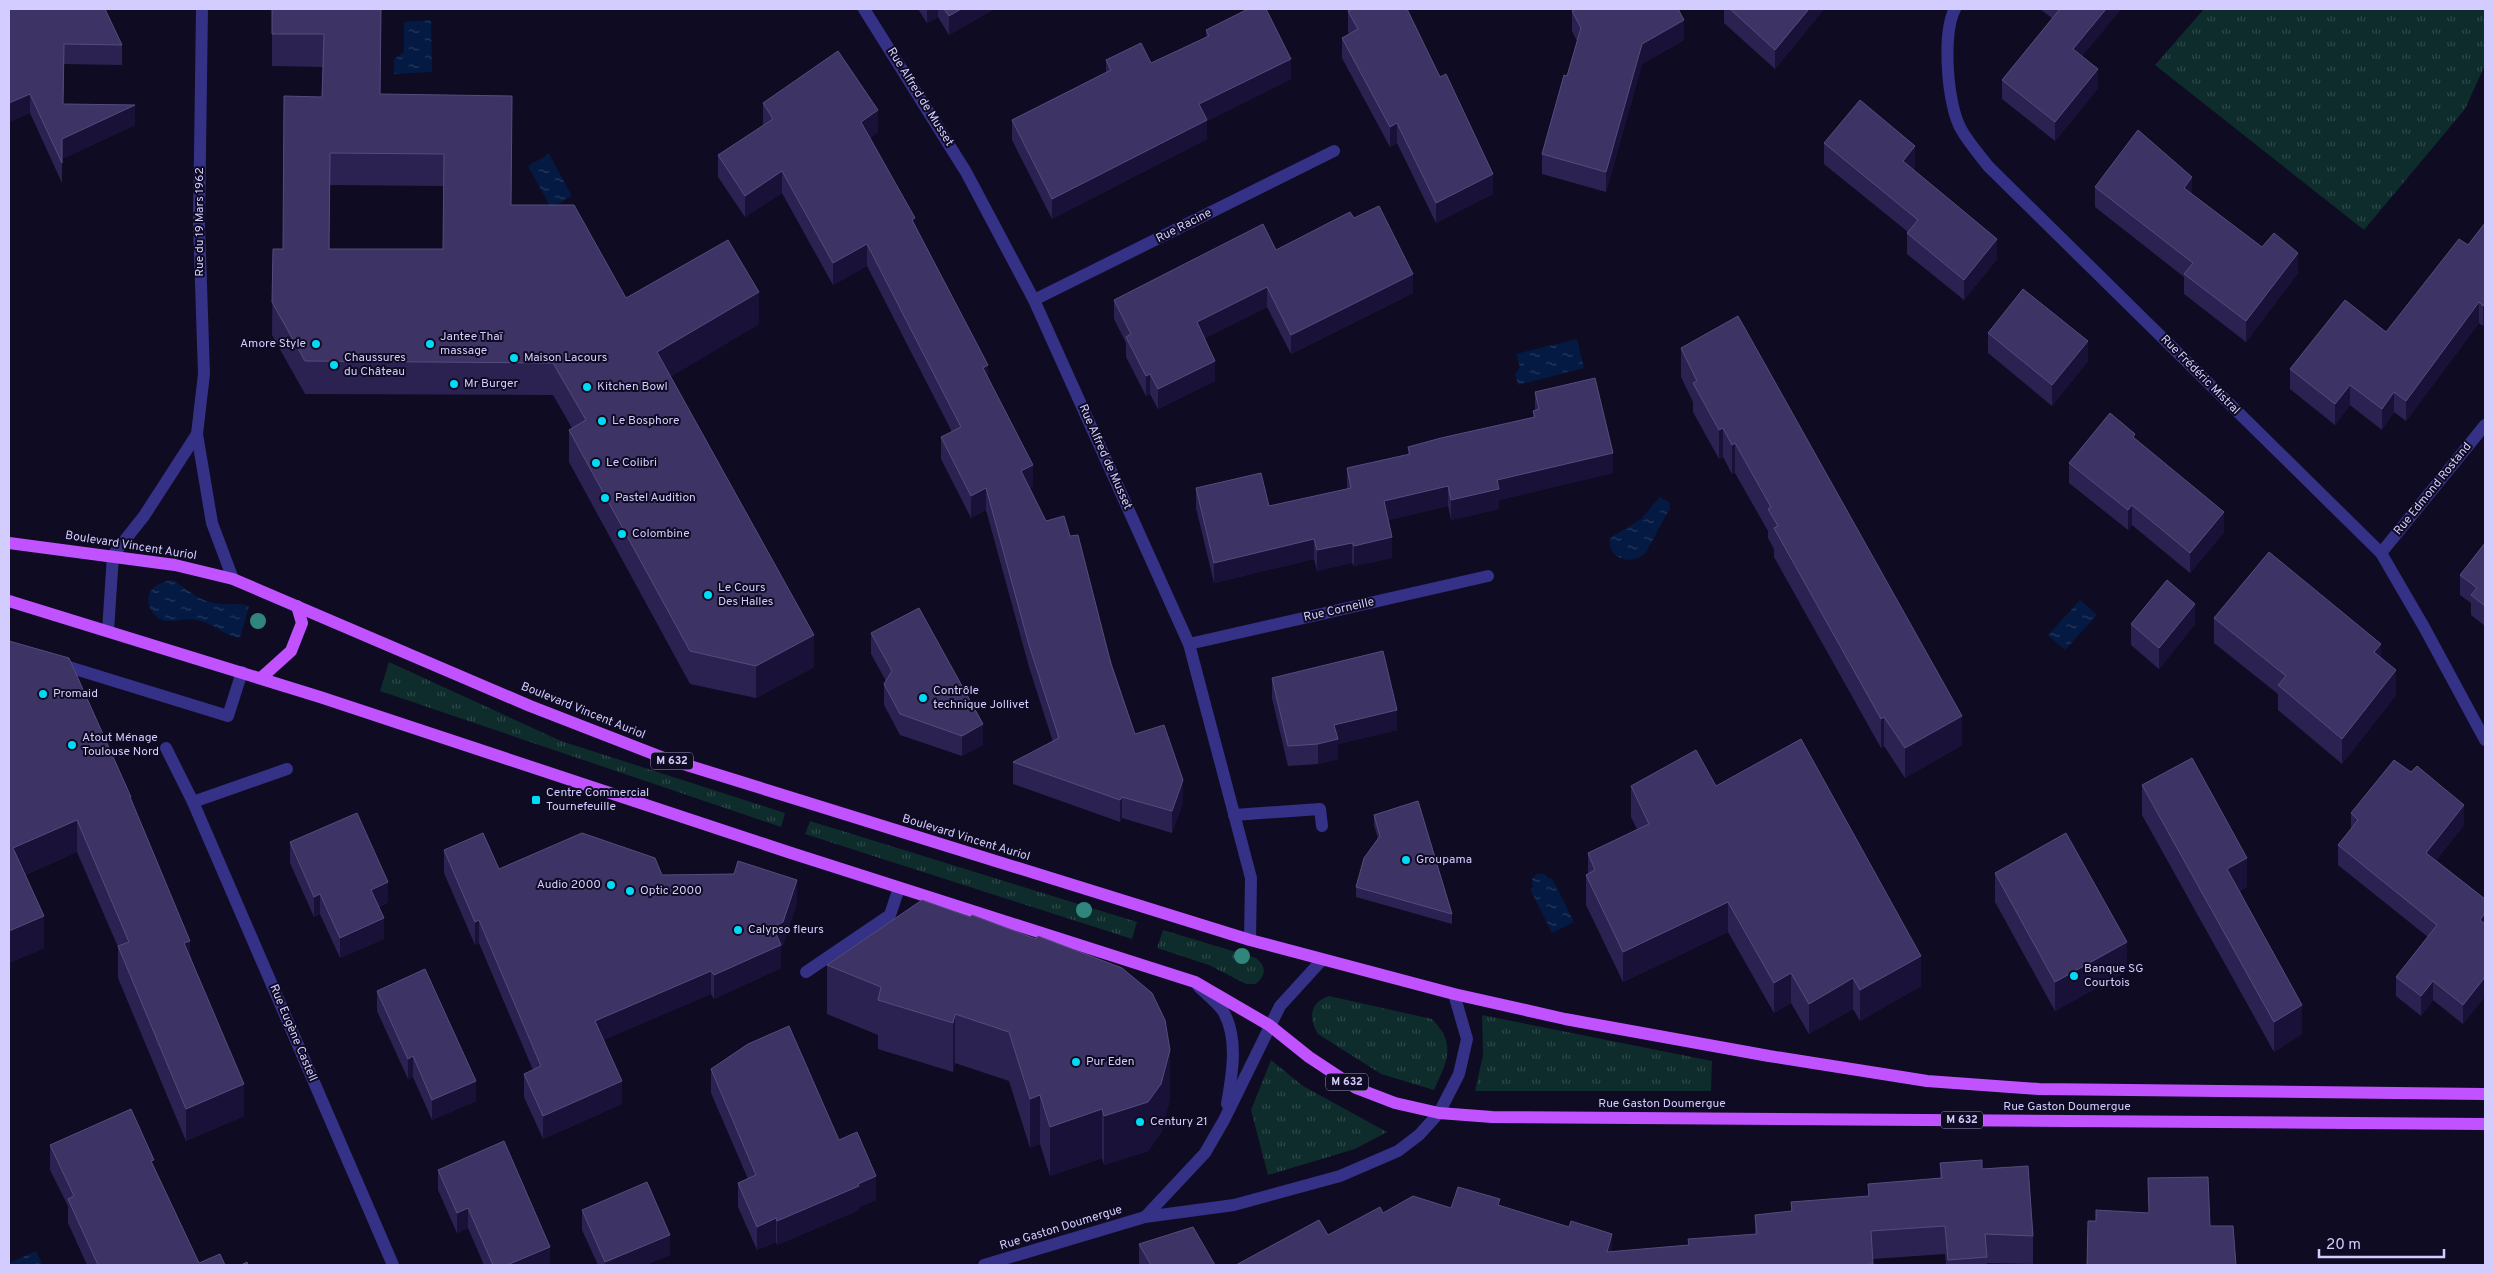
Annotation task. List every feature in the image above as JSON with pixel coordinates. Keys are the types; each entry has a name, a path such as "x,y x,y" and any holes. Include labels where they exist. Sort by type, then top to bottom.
{"main road":[{"name":"Boulevard Vincent Auriol","path":"9,543 113,555 174,565 233,579 521,702 664,758 1250,940 1322,960"},
{"name":"M 632","path":"9,601 262,678 899,888 1194,982 1269,1025 1309,1057 1356,1088 1395,1103 1439,1113"},
{"path":"262,678 291,651 302,623 297,606"},
{"name":"Rue Gaston Doumergue","path":"1322,960 1454,994 1565,1019 1769,1056 1927,1081 2039,1089 2485,1094"},
{"name":"Rue Gaston Doumergue","path":"1439,1113 1512,1117 2485,1124"}],"street":[{"name":"Rue du 19 Mars 1962","path":"202,9 199,224 204,374 197,434 212,523 233,579"},
{"name":"Rue Alfred de Musset","path":"864,9 966,172 1034,300 1189,644 1251,878 1250,940"},
{"name":"Rue Frédéric Mistral","path":"1955,9 1950,17 1947,76 1960,128 1988,166 2381,553 2424,627 2485,740"},
{"name":"Rue Racine","path":"1034,300 1334,151"},
{"name":"Rue Edmond Rostand","path":"2381,553 2485,426"},
{"name":"Rue du 19 Mars 1962","path":"113,555 144,516 197,434"},
{"path":"108,631 113,555"},
{"name":"Rue Corneille","path":"1189,644 1488,576"},
{"path":"46,660 228,716 242,672"},
{"name":"Rue Eugène Castell","path":"166,748 193,802 394,1265"},
{"path":"193,802 287,769"},
{"path":"1234,815 1320,809 1322,826"},
{"path":"806,972 890,915 899,888"},
{"path":"1145,1217 1205,1153 1224,1120 1280,1006 1322,960"},
{"path":"1194,982 1222,1011 1230,1032 1233,1072 1224,1120"},
{"name":"Rue Gaston Doumergue","path":"984,1265 1145,1217 1234,1206 1340,1176 1398,1151 1419,1135 1439,1113 1459,1074 1466,1039 1454,994"}],"green space":[{"path":"2204,9 2485,9 2485,65 2465,109 2364,230 2155,65"},
{"path":"389,662 561,741 785,813 781,827 380,691"},
{"path":"810,821 1137,922 1132,939 805,834"},
{"path":"1163,930 1256,958 1260,961 1264,971 1262,977 1256,984 1246,984 1209,965 1157,948"},
{"path":"1329,996 1432,1019 1440,1028 1447,1045 1446,1061 1434,1090 1381,1074 1318,1034 1313,1022 1313,1011 1318,1002"},
{"path":"1482,1015 1712,1061 1711,1091 1475,1091 1483,1055"},
{"path":"1271,1060 1303,1086 1387,1132 1355,1149 1268,1175 1251,1110"}],"water":[{"path":"431,20 432,72 394,74 394,59 404,52 404,22"},
{"path":"549,154 572,196 551,208 528,166"},
{"path":"1577,339 1584,368 1518,385 1515,374 1520,367 1516,354"},
{"path":"1660,497 1670,503 1670,508 1646,552 1641,557 1628,560 1616,556 1610,545 1610,538 1641,519"},
{"path":"173,580 208,602 249,606 240,638 197,620 166,621 156,616 149,604 148,597 150,592 160,583"},
{"path":"2080,600 2097,615 2065,650 2048,635"},
{"path":"1537,874 1544,874 1550,879 1552,878 1574,922 1552,933 1530,889 1533,887 1532,879"},
{"path":"36,1251 42,1265 9,1265 9,1263"}],"building":[{"path":"9,9 105,9 122,45 64,44 63,104 135,105 62,139 62,163 30,94 9,103"},
{"path":"272,9 381,9 380,94 512,96 511,205 574,205 626,298 728,240 759,292 657,352 814,635 756,666 690,651 569,430 586,420 553,363 305,361 272,302 273,249 283,249 284,96 322,97 324,34 272,34","holes":["330,153 444,154 443,249 329,249"]},
{"path":"944,9 961,9 949,16"},
{"path":"1248,9 1266,9 1291,59 1199,104 1207,120 1052,199 1012,120 1111,70 1106,60 1141,43 1151,63 1209,36 1206,30"},
{"path":"1353,9 1407,9 1440,77 1446,74 1493,174 1436,203 1397,123 1390,127 1342,38 1358,29 1348,11"},
{"path":"1577,9 1678,9 1684,20 1642,44 1606,172 1542,154 1564,75 1567,76 1581,28 1572,11"},
{"path":"1730,9 1809,9 1775,50"},
{"path":"2060,9 2106,9 2073,49 2098,69 2055,122 2002,80"},
{"path":"838,51 878,110 861,122 915,218 912,220 988,365 983,368 1033,465 1021,471 1046,521 1064,516 1070,536 1078,535 1111,664 1135,734 1164,725 1183,780 1172,811 1122,797 1120,800 1013,762 1059,738 1029,645 986,488 971,496 941,437 961,427 867,244 833,263 782,171 745,196 718,155 773,119 763,103"},
{"path":"1860,100 1915,146 1903,161 1997,239 1964,280 1907,233 1918,220 1824,143"},
{"path":"2138,130 2192,177 2184,188 2262,247 2274,233 2298,253 2246,321 2184,274 2193,263 2095,187"},
{"path":"1379,206 1413,274 1291,335 1267,287 1197,322 1215,361 1158,389 1150,374 1146,376 1126,337 1131,334 1114,300 1263,224 1276,250 1350,212 1354,218"},
{"path":"2485,223 2485,303 2483,306 2479,302 2406,401 2394,392 2382,409 2350,385 2335,404 2290,369 2345,300 2386,332 2459,239 2468,245"},
{"path":"2023,289 2088,341 2052,385 1988,333"},
{"path":"1738,316 1962,716 1905,748 1884,717 1881,719 1774,528 1778,526 1768,509 1771,507 1735,443 1732,445 1723,428 1719,430 1693,383 1697,381 1681,348"},
{"path":"1595,378 1613,453 1497,480 1499,489 1451,500 1448,486 1384,501 1392,537 1354,546 1352,543 1317,550 1314,539 1214,563 1196,488 1261,473 1269,506 1351,488 1347,468 1410,454 1408,447 1441,438 1535,417 1533,411 1539,409 1535,392"},
{"path":"2110,413 2135,434 2133,437 2224,512 2190,553 2132,505 2128,510 2069,463"},
{"path":"2485,543 2485,606 2471,595 2477,588 2460,575"},
{"path":"2269,552 2381,644 2374,652 2396,670 2342,739 2278,685 2286,676 2214,618"},
{"path":"2167,580 2195,604 2159,648 2131,624"},
{"name":"Contrôle technique Jollivet","path":"919,608 983,724 962,736 900,714 884,684 892,671 871,633"},
{"path":"9,641 69,658 131,797 190,941 184,943 244,1084 186,1109 118,946 129,942 77,820 13,848 44,916 9,931"},
{"path":"1383,651 1397,710 1334,725 1338,739 1318,744 1288,746 1272,678"},
{"path":"1801,739 1921,956 1860,990 1853,978 1809,1004 1791,973 1774,983 1728,902 1623,952 1586,875 1595,870 1588,853 1649,824 1631,786 1696,750 1716,786"},
{"path":"2192,758 2247,858 2227,869 2302,1005 2274,1022 2142,785"},
{"path":"2394,760 2411,772 2417,766 2464,805 2426,853 2485,899 2485,913 2480,920 2485,924 2485,977 2463,1005 2433,981 2421,996 2396,977 2437,925 2338,845 2358,820 2351,813"},
{"path":"1418,801 1452,914 1356,887 1364,858 1380,836 1374,815"},
{"path":"357,813 388,882 371,890 384,918 340,938 320,894 314,897 290,842"},
{"path":"483,833 499,869 582,833 655,858 662,875 734,874 738,861 797,880 783,922 773,927 781,945 714,975 711,971 595,1021 622,1081 543,1116 524,1074 541,1066 479,920 475,922 444,850"},
{"path":"2066,833 2127,942 2055,982 1995,873"},
{"path":"922,900 970,917 972,915 1036,939 1038,936 1122,968 1152,993 1165,1020 1170,1050 1161,1084 1148,1102 1104,1116 1102,1109 1050,1127 1040,1095 1030,1099 1009,1032 955,1014 953,1023 878,1000 881,987 827,965"},
{"path":"425,969 476,1081 432,1100 413,1056 408,1059 377,991"},
{"path":"789,1026 839,1140 857,1132 876,1176 858,1184 859,1186 777,1221 776,1218 757,1227 738,1183 756,1175 711,1069 748,1044"},
{"path":"131,1109 154,1160 151,1161 199,1263 220,1254 225,1265 98,1265 68,1199 74,1196 50,1145"},
{"path":"504,1141 550,1247 507,1265 493,1265 468,1208 457,1213 438,1170"},
{"path":"1982,1160 1982,1169 2028,1166 2033,1236 1985,1234 1987,1257 1948,1260 1945,1226 1871,1231 1873,1264 1858,1265 1236,1265 1319,1220 1328,1235 1380,1207 1383,1213 1413,1196 1451,1208 1458,1187 1500,1199 1498,1205 1569,1227 1571,1221 1612,1234 1607,1252 1689,1245 1688,1239 1757,1234 1755,1215 1792,1211 1791,1202 1869,1196 1868,1184 1942,1178 1940,1163"},
{"path":"2208,1177 2210,1226 2233,1226 2236,1265 2087,1265 2088,1221 2096,1221 2096,1210 2149,1213 2148,1178"},
{"path":"647,1182 670,1235 605,1262 582,1210"},
{"path":"1193,1227 1215,1265 1151,1265 1139,1244"}],"place":[{"name":"Amore Style","path":"316,344"},
{"name":"Jantee Thaï massage","path":"430,344"},
{"name":"Maison Lacours","path":"514,358"},
{"name":"Chaussures du Château","path":"334,365"},
{"name":"Mr Burger","path":"454,384"},
{"name":"Kitchen Bowl","path":"587,387"},
{"name":"Le Bosphore","path":"602,421"},
{"name":"Le Colibri","path":"596,463"},
{"name":"Pastel Audition","path":"605,498"},
{"name":"Colombine","path":"622,534"},
{"name":"Le Cours Des Halles","path":"708,595"},
{"name":"Promaid","path":"43,694"},
{"name":"Contrôle technique Jollivet","path":"923,698"},
{"name":"Atout Ménage Toulouse Nord","path":"72,745"},
{"name":"Centre Commercial Tournefeuille","path":"536,800"},
{"name":"Groupama","path":"1406,860"},
{"name":"Audio 2000","path":"611,885"},
{"name":"Optic 2000","path":"630,891"},
{"name":"Calypso fleurs","path":"738,930"},
{"name":"Banque SG Courtois","path":"2074,976"},
{"name":"Pur Eden","path":"1076,1062"},
{"name":"Century 21","path":"1140,1122"}]}
